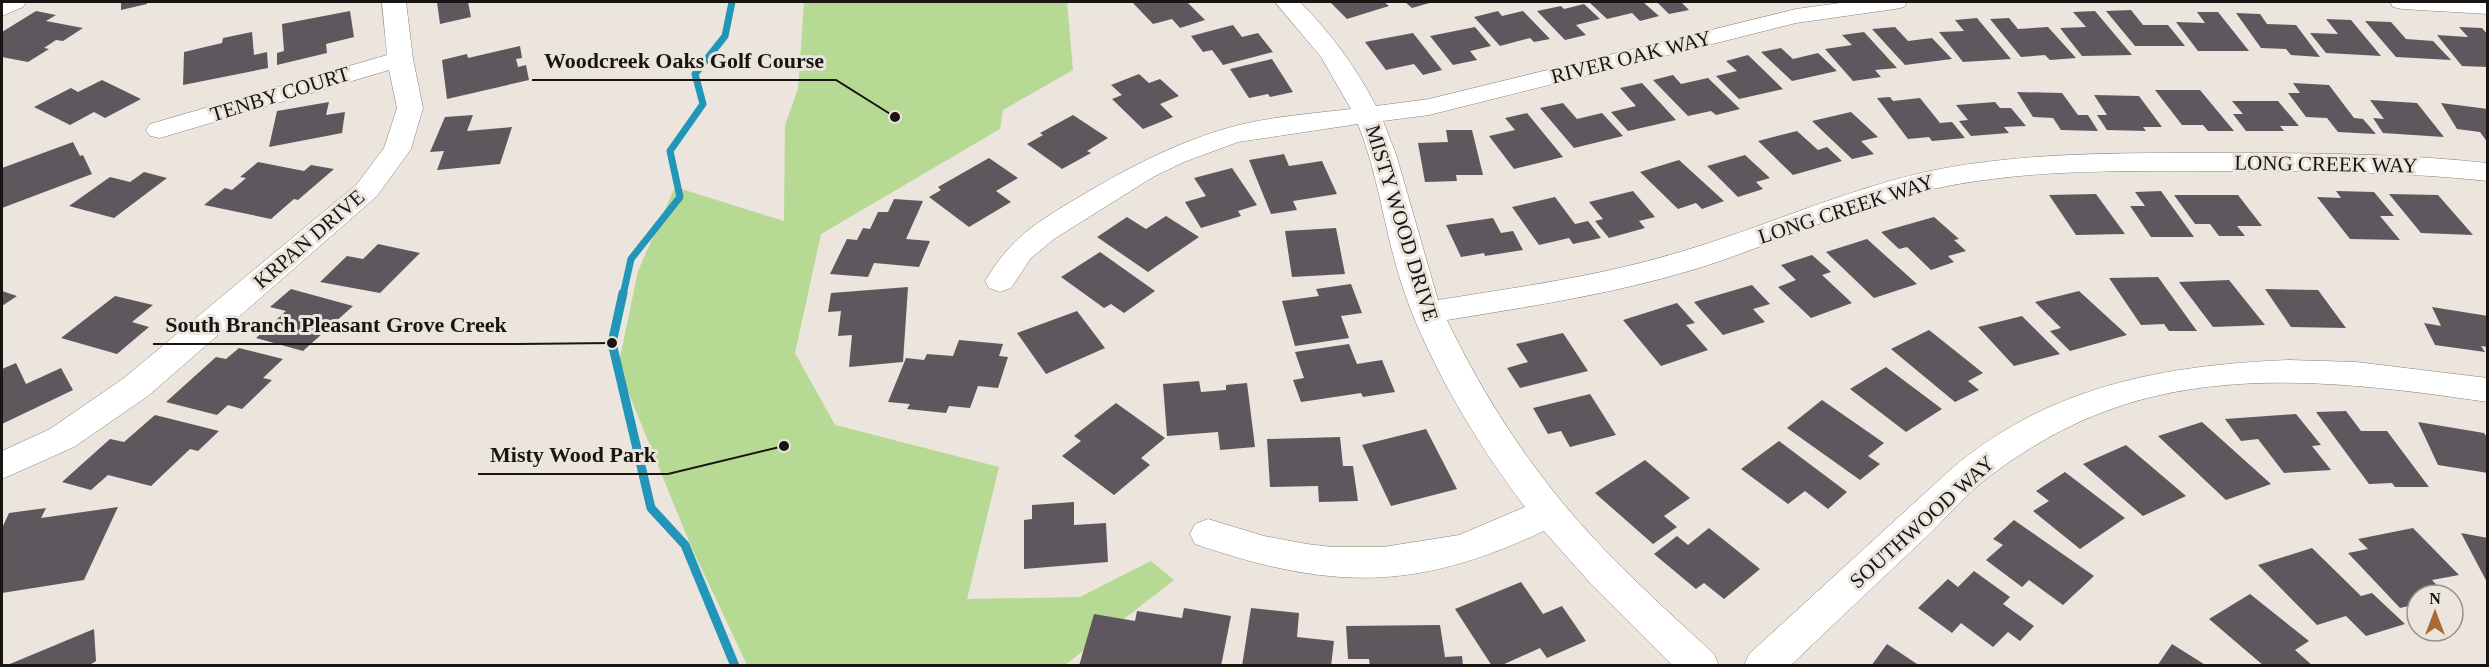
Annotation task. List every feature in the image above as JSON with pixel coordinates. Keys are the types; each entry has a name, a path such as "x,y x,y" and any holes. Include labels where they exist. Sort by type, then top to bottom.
{"street":[{"path":"2,9 15,2"},
{"name":"KRPAN DRIVE","path":"2,466 62,438 136,387 367,190 397,149 410,108 400,59 394,2"},
{"name":"MISTY WOOD DRIVE","path":"1287,2 1311,26 1332,54 1353,86 1368,115 1382,155 1406,247 1428,312 1461,380 1486,422 1549,512 1611,579 1700,666"},
{"name":"RIVER OAK WAY","path":"1000,281 1021,251 1044,232 1143,171 1174,156 1233,135 1457,100 1796,16 1895,2"},
{"path":"2402,2 2487,7"},
{"name":"TENBY COURT","path":"160,130 400,59"},
{"name":"LONG CREEK WAY","path":"1428,312 1567,290 1630,277 1694,259 1881,193 1955,175 2036,164 2331,162 2396,164 2487,172"},
{"name":"SOUTHWOOD WAY","path":"1763,666 1980,465 2049,420 2121,392 2185,378 2262,371 2341,372 2487,390"},
{"path":"1208,534 1284,556 1335,563 1384,562 1436,555 1481,542 1549,512"}],"green space":[{"path":"804,2 1067,2 1073,70 1003,110 1000,129 821,234 795,353 835,425 999,467 967,599 1080,597 1151,561 1174,580 1065,665 747,665 690,544 618,367 638,271 675,187 784,221 785,125 798,89"}],"building":[{"path":"121,2 147,2 147,4 121,10"},
{"path":"437,2 468,2 471,17 440,24"},
{"path":"1132,2 1187,2 1205,20 1180,28 1172,19 1153,24"},
{"path":"1330,2 1384,2 1389,6 1347,19"},
{"path":"1405,2 1433,2 1412,8"},
{"path":"1589,2 1643,2 1659,16 1640,21 1632,13 1607,19"},
{"path":"1657,2 1681,2 1689,10 1669,14"},
{"path":"1584,4 1600,19 1576,25 1586,35 1565,40 1537,11 1561,6 1564,9"},
{"path":"2131,10 2143,25 2168,25 2185,46 2135,46 2106,11"},
{"path":"36,11 56,15 46,21 83,28 63,41 56,40 44,48 49,49 28,62 2,57 2,32"},
{"path":"350,11 354,37 326,44 327,53 277,65 277,53 284,51 282,24"},
{"path":"1498,11 1502,16 1523,11 1550,39 1534,42 1530,38 1500,46 1474,17"},
{"path":"2095,11 2132,55 2082,56 2060,28 2086,27 2073,12"},
{"path":"2197,12 2218,12 2249,51 2198,51 2176,22 2205,23"},
{"path":"2236,13 2260,14 2267,24 2296,25 2320,57 2291,55 2286,49 2261,48"},
{"path":"1977,18 2011,59 1963,62 1939,32 1964,31 1955,20"},
{"path":"2009,18 2018,29 2048,27 2076,58 2050,60 2045,55 2021,57 1990,19"},
{"path":"2326,19 2351,20 2381,56 2326,53 2310,33 2338,34"},
{"path":"2365,21 2391,22 2406,39 2433,41 2451,60 2396,57"},
{"path":"1233,25 1242,37 1258,33 1273,52 1223,65 1212,50 1203,52 1191,36"},
{"path":"1475,27 1491,46 1470,51 1477,60 1453,65 1430,36"},
{"path":"1895,27 1908,41 1932,38 1952,59 1905,65 1872,29"},
{"path":"2459,27 2482,28 2488,35 2488,67 2462,66 2437,35 2468,37"},
{"path":"252,32 254,55 267,52 268,68 183,85 184,52 222,43 223,38"},
{"path":"1864,32 1897,68 1875,70 1881,77 1853,81 1825,49 1852,45 1842,35"},
{"path":"1413,33 1442,70 1423,75 1414,64 1386,70 1365,42"},
{"path":"520,46 522,58 516,59 518,67 526,65 529,80 447,99 442,60 467,54 468,58"},
{"path":"1781,48 1793,59 1818,53 1837,71 1792,81 1761,52"},
{"path":"1748,55 1783,89 1739,99 1716,76 1737,71 1726,61"},
{"path":"1272,59 1293,92 1270,97 1268,94 1249,98 1230,69"},
{"path":"1139,74 1149,83 1160,79 1179,96 1160,104 1173,117 1143,129 1112,99 1122,95 1111,85"},
{"path":"1673,75 1681,84 1708,78 1740,109 1716,115 1711,111 1688,116 1653,80"},
{"path":"102,80 141,99 105,118 94,112 70,125 34,107 71,88 78,92"},
{"path":"1642,83 1676,120 1628,131 1611,112 1636,106 1620,88"},
{"path":"2293,83 2329,85 2354,118 2363,119 2376,134 2338,132 2327,118 2306,117 2288,93 2300,93"},
{"path":"2155,90 2200,90 2234,131 2208,131 2203,125 2182,125"},
{"path":"2017,92 2062,93 2078,115 2088,115 2098,131 2061,130 2053,118 2033,117"},
{"path":"2094,95 2139,96 2162,127 2143,127 2146,131 2107,130 2097,115 2107,115"},
{"path":"1890,97 1893,101 1920,98 1940,123 1952,122 1965,138 1932,141 1929,137 1908,139 1877,98"},
{"path":"2370,100 2417,103 2444,137 2383,133 2373,118 2384,119"},
{"path":"2232,101 2278,101 2299,126 2280,126 2284,131 2246,131 2233,114 2243,114"},
{"path":"329,102 326,115 345,112 342,133 269,147 277,111"},
{"path":"1995,102 2000,108 2011,108 2026,126 2004,127 2009,133 1971,136 1959,121 1968,120 1956,105"},
{"path":"1563,103 1577,119 1602,113 1623,136 1574,148 1540,108"},
{"path":"2441,103 2488,109 2488,143 2480,132 2457,129"},
{"path":"1851,112 1878,137 1861,141 1874,154 1852,159 1812,121"},
{"path":"1527,113 1563,157 1514,169 1489,136 1515,130 1505,118"},
{"path":"473,115 467,131 512,127 500,164 437,170 444,151 430,152 445,117"},
{"path":"1073,115 1108,138 1087,151 1091,153 1062,169 1027,144 1043,135 1040,133"},
{"path":"1446,130 1472,130 1483,175 1456,175 1457,181 1425,182 1418,143 1448,142"},
{"path":"1797,131 1818,150 1827,147 1842,161 1793,175 1758,141"},
{"path":"73,142 80,156 83,155 92,174 2,208 2,168"},
{"path":"1284,154 1289,166 1322,161 1337,194 1293,201 1297,210 1271,214 1249,160"},
{"path":"1745,155 1770,178 1756,182 1763,189 1738,197 1707,166"},
{"path":"989,158 1018,178 996,191 1011,202 969,227 929,197 941,190 938,187"},
{"path":"1679,160 1724,201 1702,209 1696,203 1678,209 1640,172"},
{"path":"258,162 304,171 311,165 334,169 298,200 294,199 271,219 204,205 225,188 232,190 246,178 240,177"},
{"path":"1232,168 1257,205 1238,211 1241,216 1201,228 1185,202 1206,196 1194,178"},
{"path":"144,172 167,178 114,218 69,206 110,177 130,182"},
{"path":"1633,191 1655,217 1639,221 1645,228 1609,238 1595,221 1603,219 1589,202"},
{"path":"2161,191 2194,237 2151,237 2130,206 2145,206 2135,192"},
{"path":"2336,191 2374,192 2394,216 2380,216 2400,240 2350,239 2317,197 2341,198"},
{"path":"2096,194 2125,234 2076,235 2049,195"},
{"path":"2389,194 2438,195 2473,235 2421,233"},
{"path":"2174,195 2238,195 2262,226 2237,226 2245,236 2219,236 2210,224 2195,224"},
{"path":"1555,197 1575,224 1588,221 1601,238 1573,244 1569,238 1539,245 1512,207"},
{"path":"894,199 923,201 906,239 930,241 919,267 874,263 868,277 830,274 847,239 857,240 863,228 870,229 878,212 888,212"},
{"path":"1166,216 1199,237 1148,272 1097,237 1127,217 1146,229"},
{"path":"1934,217 1959,239 1954,240 1966,251 1948,256 1954,262 1931,270 1907,247 1899,249 1881,232"},
{"path":"1493,218 1501,233 1513,231 1523,250 1461,257 1446,225"},
{"path":"1336,228 1345,274 1292,277 1285,231"},
{"path":"1867,239 1917,284 1874,298 1826,252"},
{"path":"378,244 420,253 380,293 320,282 347,256 363,259"},
{"path":"1100,252 1155,291 1124,313 1111,304 1104,308 1061,277"},
{"path":"1812,255 1831,272 1822,275 1852,303 1811,318 1778,287 1796,280 1781,265"},
{"path":"2158,277 2197,331 2169,331 2164,324 2141,325 2109,278"},
{"path":"2229,280 2265,325 2213,327 2179,282"},
{"path":"1351,284 1362,313 1341,316 1349,338 1295,346 1282,301 1319,296 1316,289"},
{"path":"1752,285 1770,304 1753,309 1765,322 1723,335 1694,302"},
{"path":"908,287 903,362 849,367 852,335 838,336 841,311 828,312 831,293"},
{"path":"291,289 353,306 303,351 256,338 286,311 270,307"},
{"path":"2265,289 2318,290 2346,328 2291,327"},
{"path":"2,291 17,296 2,306"},
{"path":"2079,291 2127,335 2070,351 2050,331 2061,328 2035,302"},
{"path":"115,296 153,305 132,322 149,327 117,354 61,338"},
{"path":"1677,303 1695,323 1686,325 1708,350 1661,366 1623,320"},
{"path":"2432,307 2488,316 2488,347 2481,346 2485,352 2435,345 2424,323 2441,326"},
{"path":"1077,311 1105,348 1046,374 1017,333"},
{"path":"2022,316 2060,354 2014,366 1978,327"},
{"path":"1929,330 1983,373 1968,381 1979,390 1955,402 1891,349"},
{"path":"1563,333 1588,371 1520,388 1507,368 1528,362 1516,344"},
{"path":"959,340 1003,344 999,356 1008,357 998,388 978,386 970,408 949,406 946,413 907,409 910,404 888,402 906,358 924,360 927,354 953,356"},
{"path":"1349,344 1357,364 1382,360 1395,392 1363,397 1361,393 1301,402 1293,380 1304,378 1295,352"},
{"path":"239,348 283,359 263,378 272,380 242,409 228,405 217,415 166,402 216,357 226,359"},
{"path":"16,363 26,384 61,368 73,390 2,424 2,369"},
{"path":"1886,367 1942,409 1906,432 1850,389"},
{"path":"1199,381 1201,392 1226,390 1226,385 1247,383 1255,447 1220,450 1218,432 1167,436 1163,384"},
{"path":"1590,394 1616,435 1570,447 1561,431 1548,434 1533,408"},
{"path":"1822,400 1884,443 1868,456 1880,464 1860,480 1787,428"},
{"path":"1116,403 1165,438 1141,458 1150,465 1114,495 1062,456 1081,441 1074,436"},
{"path":"2346,411 2361,431 2387,431 2429,487 2395,487 2392,483 2369,484 2316,412"},
{"path":"2296,414 2321,445 2312,446 2331,470 2284,473 2258,439 2241,441 2225,419"},
{"path":"155,415 219,431 198,451 190,449 151,486 108,475 91,490 62,482 110,439 124,442"},
{"path":"2202,422 2271,484 2226,500 2158,436"},
{"path":"2418,422 2484,433 2488,439 2488,473 2438,465"},
{"path":"1426,429 1457,489 1391,506 1362,445"},
{"path":"1340,437 1343,466 1353,466 1358,501 1319,502 1318,486 1270,487 1267,439"},
{"path":"1779,441 1847,492 1828,509 1805,491 1788,504 1741,469"},
{"path":"2126,445 2186,496 2143,516 2083,464"},
{"path":"1645,460 1690,498 1664,516 1677,527 1653,544 1595,493"},
{"path":"2065,472 2125,518 2080,549 2033,511 2049,501 2036,491"},
{"path":"1074,502 1074,525 1106,523 1108,562 1024,569 1024,520 1032,519 1032,505"},
{"path":"118,507 84,580 2,593 2,528 9,513 46,508 41,518"},
{"path":"2014,520 2094,576 2063,605 2029,580 2022,587 1986,560 2003,545 1993,539"},
{"path":"1709,528 1760,569 1724,599 1704,583 1696,589 1654,554 1677,536 1688,545"},
{"path":"2413,528 2459,575 2432,580 2435,583 2405,583 2405,607 2400,608 2348,553 2368,549 2358,539"},
{"path":"2461,533 2488,538 2488,584"},
{"path":"2312,548 2361,596 2372,593 2405,624 2366,636 2346,616 2317,625 2258,565"},
{"path":"1974,571 2010,597 2003,604 2034,626 2020,641 2008,632 1993,647 1961,623 1952,633 1918,608 1948,579 1958,587"},
{"path":"1521,582 1543,614 1562,606 1586,641 1547,658 1540,648 1500,666 1492,666 1455,609"},
{"path":"2250,594 2309,641 2295,650 2313,666 2264,666 2209,619"},
{"path":"1184,608 1231,616 1221,666 1117,664 1117,666 1079,666 1094,614 1135,621 1137,611 1182,618"},
{"path":"1251,608 1299,613 1297,637 1334,641 1331,666 1242,666"},
{"path":"1440,625 1445,657 1462,656 1463,666 1370,666 1369,659 1348,659 1346,626"},
{"path":"94,629 96,661 88,666 5,666"},
{"path":"1887,644 1920,666 1871,666"},
{"path":"2172,644 2207,666 2157,666"}],"waterway":[{"path":"623,295 631,259 680,197 670,151 703,104 695,74 725,36 732,2"},
{"path":"623,293 612,343 651,508 685,545 735,666"}],"place":[{"name":"Woodcreek Oaks Golf Course","path":"895,117"},
{"name":"South Branch Pleasant Grove Creek","path":"612,343"},
{"name":"Misty Wood Park","path":"784,446"}]}
